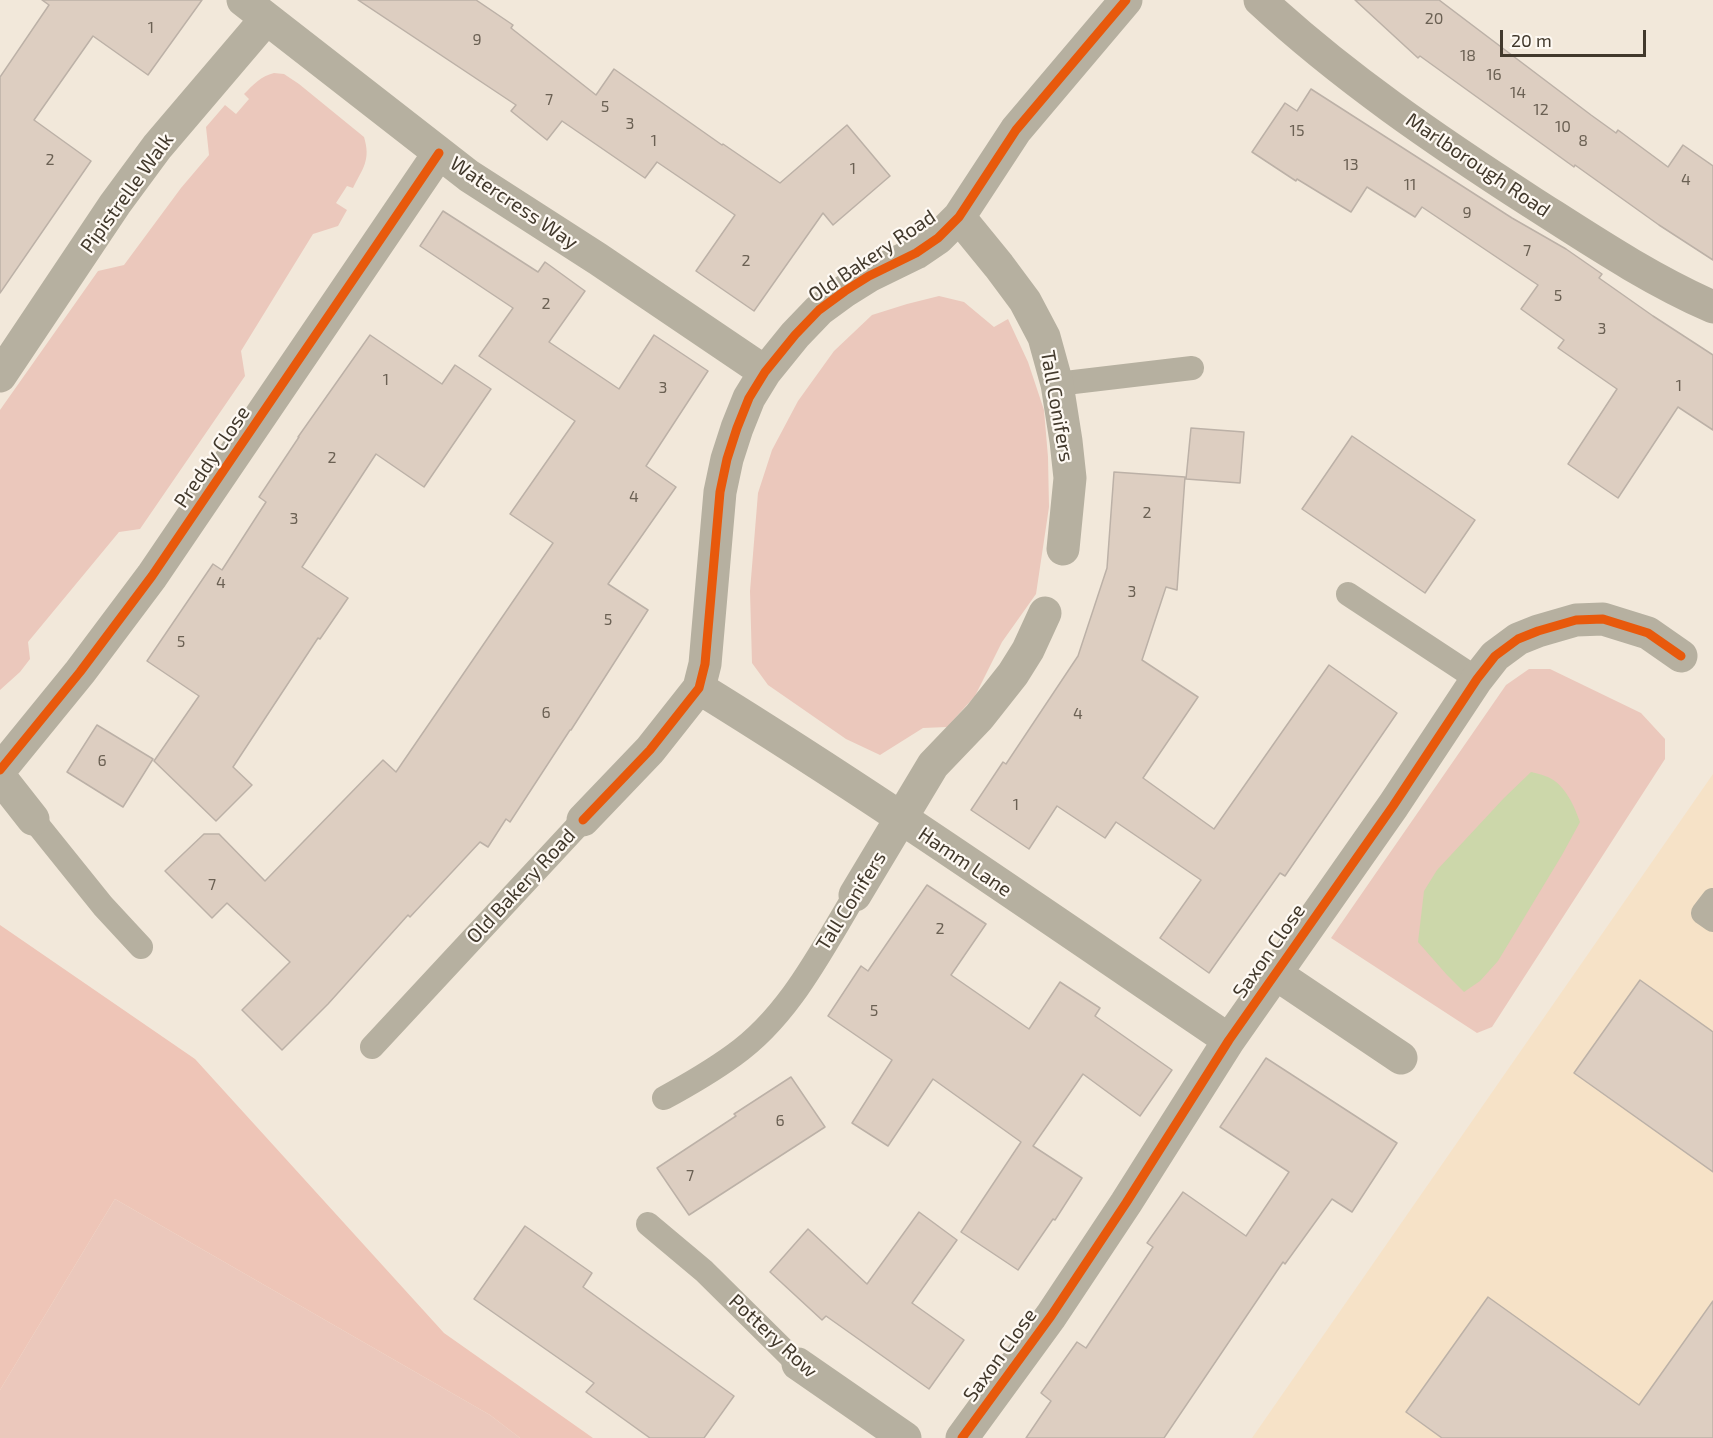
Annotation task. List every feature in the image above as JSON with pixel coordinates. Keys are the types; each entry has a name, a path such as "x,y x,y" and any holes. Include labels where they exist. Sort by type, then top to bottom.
{"main road":[{"name":"Marlborough Road","path":"1260,0 1371,92 1461,156 1652,278 1713,307"}],"street":[{"name":"Old Bakery Road","path":"583,820 650,750 699,688 705,664 720,492 737,428 749,398 765,372 819,310 869,276 916,253 938,238 960,217 1016,130 1126,0"},
{"name":"Watercress Way","path":"255,10 469,176 598,259 765,372"},
{"name":"Pipistrelle Walk","path":"0,376 115,204 255,10"},
{"name":"Preddy Close","path":"0,770 80,672 152,576 439,153"},
{"name":"Tall Conifers","path":"960,217 1025,302 1044,338 1057,384 1070,478 1064,549"},
{"name":"Tall Conifers","path":"855,896 933,765 979,717 1013,674 1028,650 1045,614"},
{"name":"Saxon Close","path":"962,1438 1051,1316 1229,1040 1495,656 1518,639 1538,631 1576,620 1603,619 1648,633 1681,656"},
{"name":"Hamm Lane","path":"699,688 786,741 1229,1040"},
{"path":"0,777 33,819"},
{"name":"Saxon Close","path":"1276,974 1401,1058"},
{"name":"Pottery Row","path":"798,1365 905,1438"}],"lane":[{"path":"1057,384 1192,368"},
{"path":"1348,594 1477,679"},
{"path":"33,819 103,906 141,947"},
{"name":"Old Bakery Road","path":"372,1047 583,820"},
{"name":"Tall Conifers","path":"664,1098 736,1054 786,1005 855,896"},
{"path":"1713,900 1703,913 1713,920"},
{"name":"Pottery Row","path":"648,1224 704,1271 798,1365"}],"shaded area":[{"path":"274,73 284,74 299,84 364,137 367,152 363,169 353,188 347,186 336,203 347,210 338,226 313,234 241,351 245,376 140,529 119,532 28,642 30,659 20,672 0,690 0,410 98,271 124,265 181,188 209,155 206,127 225,105 236,114 249,99 244,94 261,79"},
{"path":"939,296 964,302 994,327 1008,319 1028,362 1044,410 1049,507 1036,594 1002,642 975,696 947,727 923,728 880,755 846,739 768,685 752,663 750,591 758,493 772,450 798,401 834,351 872,315"},
{"path":"1529,669 1550,669 1641,713 1665,739 1665,759 1492,1027 1477,1033 1331,938 1506,685"},
{"path":"1531,772 1558,783 1571,802 1580,822 1498,961 1480,981 1464,992 1418,942 1424,891 1437,870"},
{"path":"1713,774 1713,1438 1252,1438"},
{"path":"0,925 195,1059 444,1333 593,1438 520,1438 490,1415 115,1199 0,1390"},
{"path":"115,1199 490,1415 520,1438 0,1438 0,1390"}],"building":[{"path":"42,0 202,0 148,75 93,36 34,120 91,161 0,293 0,77 49,5"},
{"path":"358,0 476,0 513,25 511,28 596,95 614,69 780,183 847,125 890,176 833,225 823,213 754,311 696,271 735,215 657,162 645,178 562,121 547,140 511,111 516,105"},
{"path":"1355,0 1439,0 1591,115 1616,133 1618,130 1668,167 1683,145 1713,166 1713,260 1575,165 1574,167 1420,56 1418,58"},
{"path":"1311,89 1512,218 1566,249 1602,274 1599,278 1713,355 1713,430 1678,407 1618,498 1568,464 1617,389 1558,348 1564,340 1521,309 1538,285 1422,207 1415,217 1367,187 1351,212 1297,179 1296,181 1252,152 1285,103 1297,111"},
{"path":"443,211 538,272 545,262 585,291 549,342 619,389 654,335 708,371 646,466 676,487 608,584 648,610 510,822 506,819 488,847 480,842 410,917 408,915 328,1004 282,1050 242,1010 290,962 227,903 212,918 165,871 204,834 219,834 265,881 383,760 396,772 553,543 510,514 575,421 479,356 513,308 420,246"},
{"path":"370,335 442,384 455,365 491,389 424,487 376,454 302,567 348,598 320,639 318,638 233,767 252,785 216,821 154,761 199,696 147,661 213,564 222,570 266,502 259,497"},
{"path":"1191,428 1244,432 1240,483 1186,479"},
{"path":"1352,436 1475,520 1425,593 1302,509"},
{"path":"1114,472 1185,477 1177,590 1166,587 1142,660 1198,697 1143,778 1214,829 1329,665 1397,713 1285,876 1280,873 1209,973 1160,938 1201,880 1116,822 1105,838 1057,806 1029,849 971,810 1003,762 1006,764 1078,656 1107,568"},
{"path":"97,725 153,759 123,807 67,772"},
{"path":"927,885 986,924 951,975 1029,1029 1060,982 1100,1008 1095,1016 1172,1070 1140,1116 1083,1074 1033,1146 1082,1178 1055,1220 1053,1219 1018,1270 961,1232 1021,1142 933,1079 888,1146 852,1123 892,1060 828,1016 861,966 868,971"},
{"path":"1640,980 1713,1032 1713,1172 1574,1073"},
{"path":"1266,1058 1397,1143 1352,1212 1332,1199 1285,1264 1283,1262 1164,1438 1026,1438 1051,1401 1041,1393 1077,1342 1086,1348 1153,1247 1147,1243 1183,1192 1246,1236 1289,1172 1220,1127"},
{"path":"791,1077 825,1127 689,1215 657,1168"},
{"path":"919,1212 957,1240 912,1303 964,1340 929,1389 826,1316 822,1320 770,1272 808,1229 867,1284"},
{"path":"525,1226 592,1273 583,1287 734,1396 704,1438 650,1438 586,1392 594,1383 474,1299"},
{"path":"1488,1297 1639,1405 1713,1301 1713,1438 1442,1438 1406,1412"}],"cycle path":[{"path":"583,820 650,750 699,688 705,664 720,492 737,428 749,398 765,372 819,310 869,276 916,253 938,238 959,217 1016,130 1126,0"},
{"path":"0,770 80,672 152,576 439,153"},
{"path":"962,1438 1051,1316 1229,1040 1495,656 1518,639 1538,631 1576,620 1603,619 1648,633 1681,656"}]}
